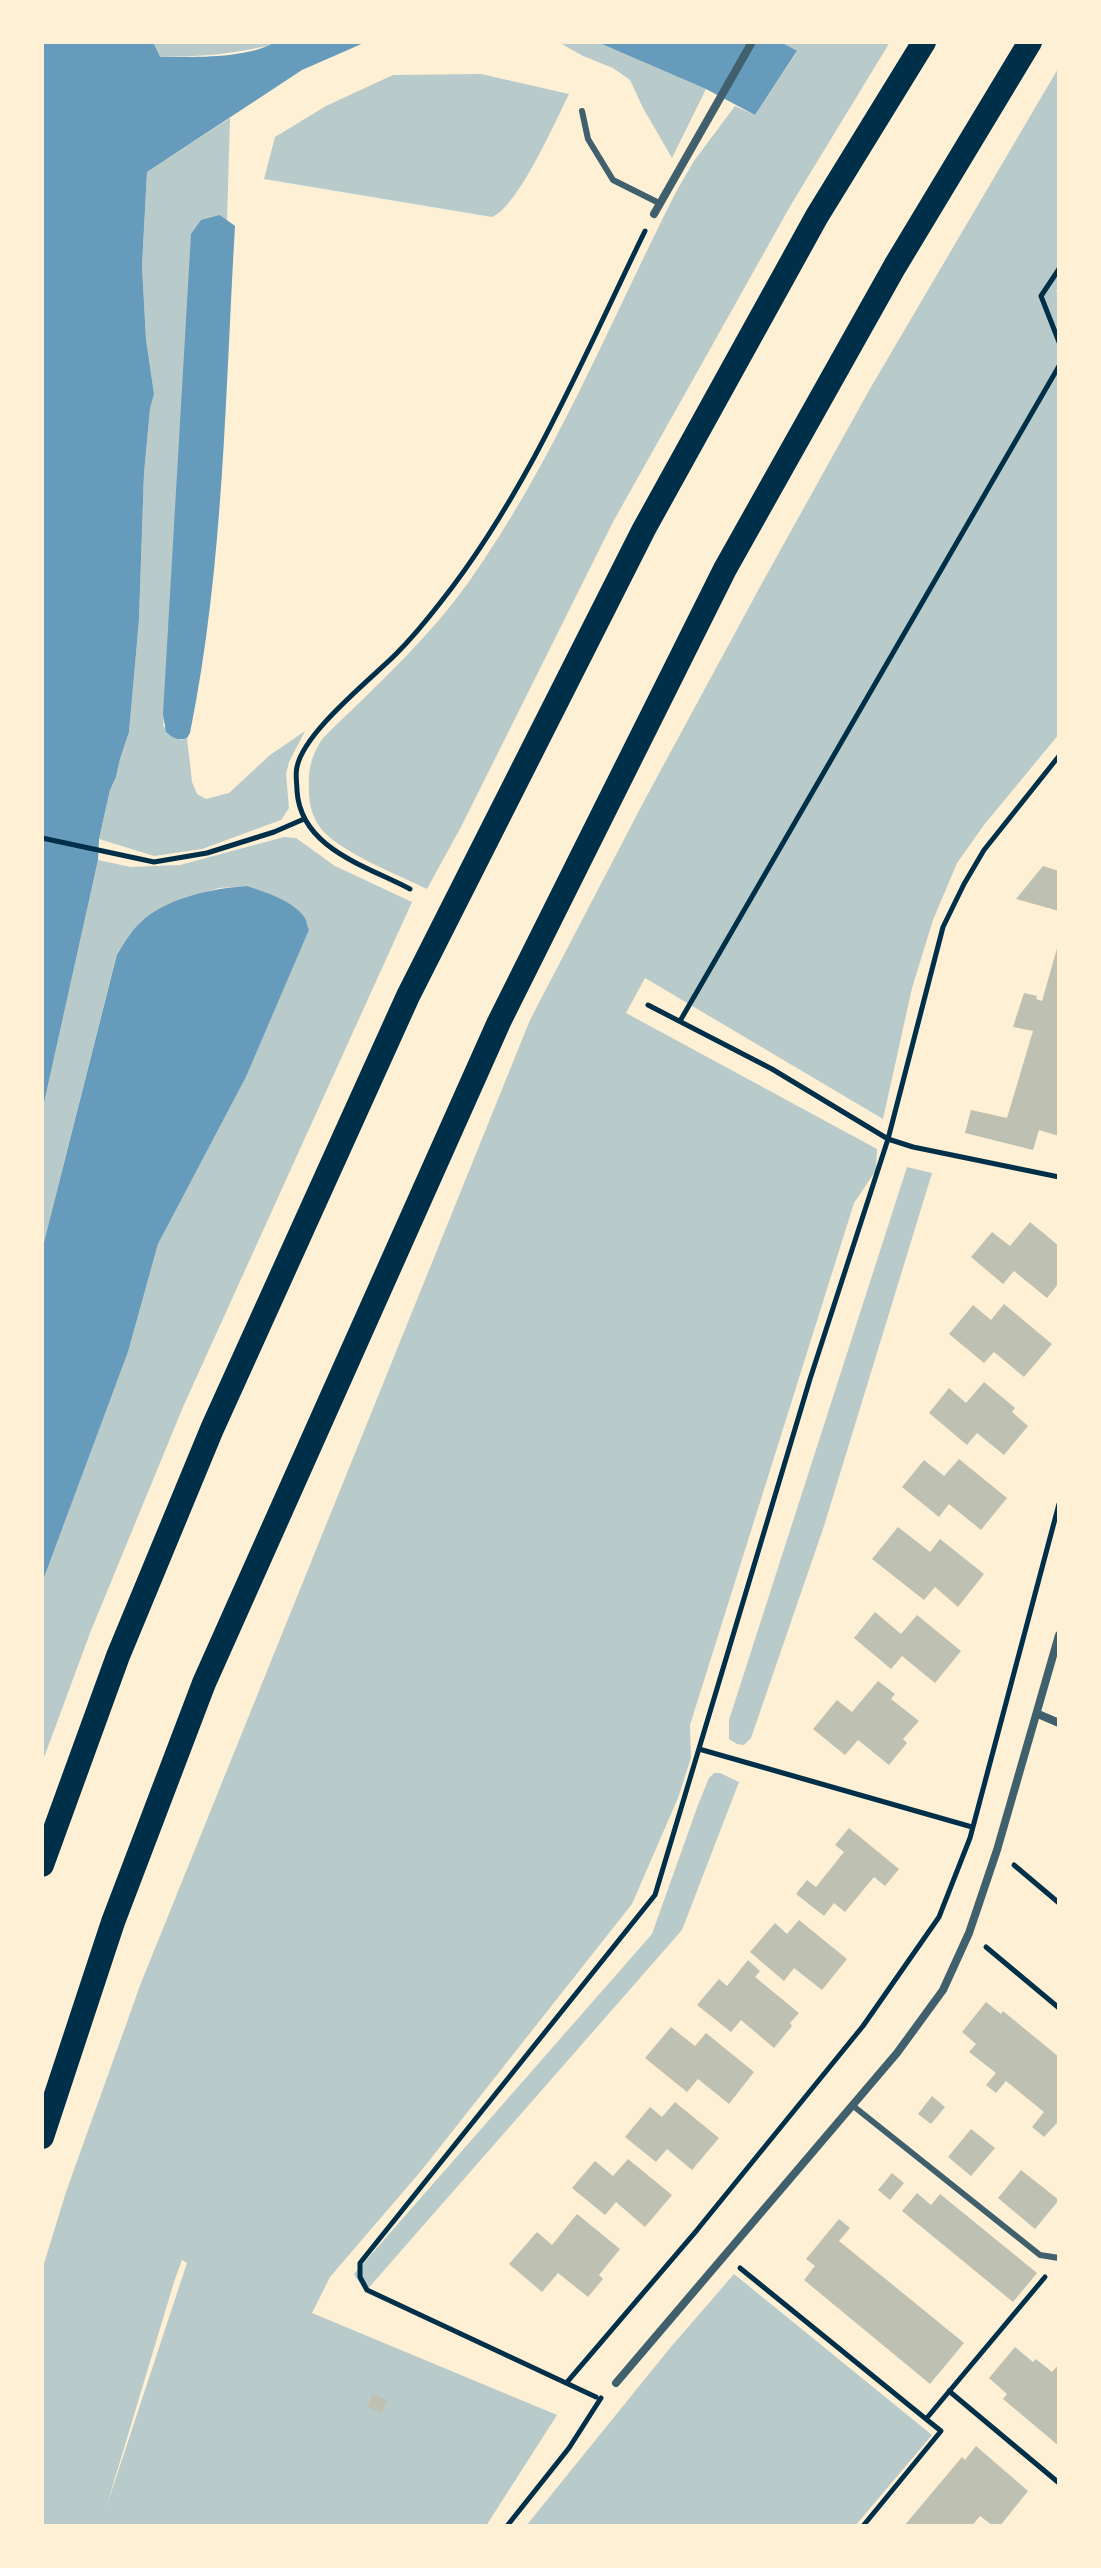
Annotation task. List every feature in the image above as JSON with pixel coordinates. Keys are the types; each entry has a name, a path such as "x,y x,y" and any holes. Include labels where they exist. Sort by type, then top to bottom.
{"highway":[{"path":"42,1865 118,1656 206,1443 408,996 644,529 817,216 924,42"},
{"path":"42,2137 113,1922 204,1683 499,1022 725,569 895,266 1030,42"}],"street":[{"path":"654,214 752,42"},
{"path":"616,2383 897,2053 943,1990 969,1933 1038,1714 1059,1635"},
{"path":"1038,1714 1059,1723"}],"lane":[{"path":"582,111 588,139 613,180 659,203"},
{"path":"852,2105 1040,2255 1059,2258"}],"path":[{"path":"410,889 328,846 304,819 298,804 297,767 311,738 420,629 454,587 492,530 544,440 654,214"},
{"path":"1059,269 1041,296 1059,342"},
{"path":"680,1021 1059,366"},
{"path":"507,2526 569,2448 600,2399 367,2290 360,2277 360,2263 655,1895 810,1379 888,1139 943,927 984,850 1059,756"},
{"path":"42,838 154,862 207,853 304,819"},
{"path":"648,1005 772,1069 888,1139 1059,1177"},
{"path":"567,2382 697,2230 863,2026 939,1917 972,1827 1059,1504"},
{"path":"699,1749 972,1827"},
{"path":"939,1917 969,1933 1059,2008"},
{"path":"697,2230 726,2257 941,2431 863,2526"},
{"path":"926,2419 1050,2272"},
{"path":"949,2391 1059,2483"}],"shaded area":[{"path":"153,42 275,42 229,53 159,57"},
{"path":"558,42 597,42 706,89 672,158 630,80 613,68"},
{"path":"781,42 890,42 792,203 613,522 427,889 353,853 319,826 309,796 313,757 323,738 399,664 452,604 499,537 554,441 694,161 735,106 755,115 797,52"},
{"path":"1059,67 1059,287 1056,291 1059,293 1059,734 957,863 933,920 912,988 883,1119 645,978 626,1013 877,1149 876,1170 854,1203 690,1725 691,1758 678,1798 632,1904 421,2171 330,2277 312,2313 557,2415 486,2526 42,2526 42,2270 66,2192 141,1983 530,1020 643,803 871,387","holes":["182,2260 187,2263 106,2508 174,2282"]},
{"path":"481,74 569,94 524,181 502,210 492,217 264,179 275,137 326,106 393,75"},
{"path":"230,118 227,220 220,215 163,726 181,740 187,738 192,782 197,794 206,799 229,793 270,755 305,731 289,762 286,774 289,808 281,820 202,849 154,856 99,839 110,790 129,732 139,620 144,473 154,394 146,339 142,266 147,172"},
{"path":"284,837 296,838 335,866 412,902 183,1407 90,1633 42,1763 42,1583 128,1352 158,1244 246,1077 309,930 305,918 247,886 219,888 176,901 141,922 117,953 42,1250 42,1112 98,860 131,867 180,865"},
{"path":"907,1167 932,1173 824,1526 751,1738 744,1745 737,1744 729,1739 729,1720"},
{"path":"714,1773 739,1782 682,1930 365,2292 354,2274 652,1934 698,1805"},
{"path":"734,2274 932,2435 855,2526 526,2526 670,2348"}],"water":[{"path":"42,42 153,42 160,57 203,57 250,52 275,42 366,42 302,70 147,172 142,266 146,339 154,394 144,473 139,620 129,732 110,790 99,839 98,860 42,1112"},
{"path":"597,42 781,42 797,51 755,115 706,89"},
{"path":"220,215 235,226 217,544 190,733 187,738 178,739 166,732 163,714 191,234 201,220"},
{"path":"247,886 294,907 305,918 309,930 246,1077 158,1244 128,1352 42,1583 42,1250 117,954 137,926 163,907 205,892"}],"building":[{"path":"1043,866 1059,871 1059,911 1016,899"},
{"path":"1058,945 1059,1136 1039,1130 1033,1150 965,1133 971,1110 1007,1118 1033,1031 1013,1027 1024,993 1037,996 1036,999 1042,1001"},
{"path":"1030,1222 1059,1246 1059,1283 1047,1298 1014,1271 1003,1284 971,1257 992,1232 1010,1246"},
{"path":"1004,1304 1052,1344 1024,1377 994,1352 984,1363 949,1334 973,1305 991,1320"},
{"path":"984,1382 1015,1408 1012,1412 1028,1426 1004,1455 977,1433 967,1445 929,1413 949,1388 966,1403"},
{"path":"959,1459 1007,1498 981,1530 949,1504 939,1517 902,1487 924,1460 944,1476"},
{"path":"898,1527 930,1552 940,1539 984,1574 958,1607 935,1587 924,1600 872,1559"},
{"path":"875,1612 901,1634 917,1615 961,1651 935,1683 902,1656 891,1669 854,1638"},
{"path":"878,1681 895,1694 891,1699 919,1721 903,1739 907,1743 889,1765 858,1740 845,1755 813,1729 837,1700 852,1712"},
{"path":"849,1828 899,1869 885,1886 874,1877 845,1912 834,1903 824,1916 796,1894 807,1880 816,1887 844,1852 835,1845"},
{"path":"799,1920 847,1959 822,1990 794,1968 784,1981 750,1952 775,1923 787,1934"},
{"path":"748,1960 760,1971 755,1977 799,2013 774,2048 741,2020 731,2032 697,2005 719,1979 727,1986"},
{"path":"986,2002 1001,2014 1003,2011 1059,2057 1059,2124 1044,2137 1032,2127 1044,2112 1006,2081 996,2093 986,2085 996,2073 969,2052 976,2044 962,2032"},
{"path":"671,2027 695,2046 706,2033 754,2072 729,2104 698,2079 687,2092 645,2058"},
{"path":"932,2096 945,2107 931,2124 918,2114"},
{"path":"675,2102 719,2138 692,2170 667,2149 656,2162 625,2137 650,2107 662,2117"},
{"path":"971,2129 995,2148 971,2176 948,2157"},
{"path":"628,2159 672,2195 645,2227 616,2202 605,2215 572,2188 595,2161 613,2176"},
{"path":"1021,2170 1059,2200 1035,2229 998,2198"},
{"path":"892,2173 904,2183 890,2200 878,2190"},
{"path":"917,2193 931,2205 940,2194 1037,2273 1013,2302 902,2211"},
{"path":"577,2214 620,2249 599,2275 603,2279 588,2297 558,2273 542,2292 509,2264 537,2232 552,2245"},
{"path":"839,2219 850,2228 839,2241 964,2343 930,2384 804,2280 815,2266 806,2259"},
{"path":"1015,2347 1052,2372 1059,2364 1059,2446 1003,2399 1007,2394 989,2378"},
{"path":"373,2394 387,2400 382,2413 367,2407"},
{"path":"976,2446 1028,2491 1000,2526 993,2526 980,2516 972,2526 904,2526 962,2457 965,2460"}]}
